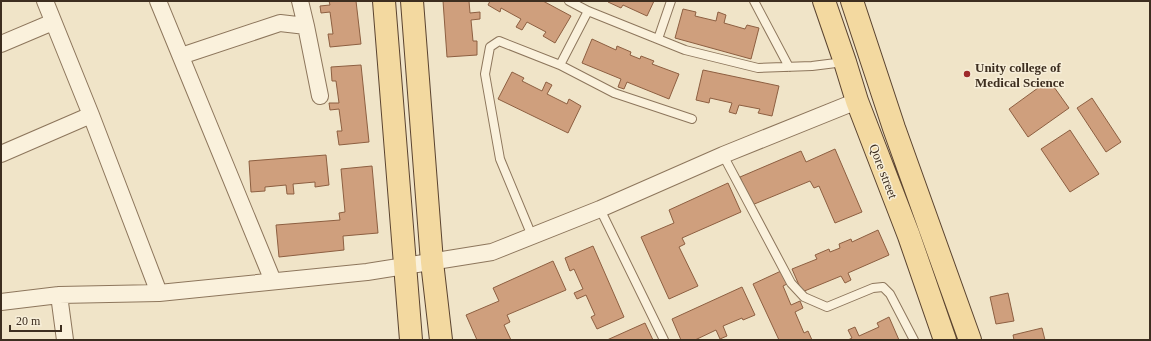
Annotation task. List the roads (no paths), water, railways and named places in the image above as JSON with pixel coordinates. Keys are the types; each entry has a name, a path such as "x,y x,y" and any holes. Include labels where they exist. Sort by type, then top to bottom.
{"main road":[{"path":"384,1 411,340"},
{"path":"412,1 432,262 441,340"},
{"name":"Qore street","path":"824,1 857,101 909,236 942,338"},
{"name":"Qore street","path":"852,1 894,128 970,340"}],"street":[{"path":"45,1 91,115 159,294"},
{"path":"158,1 273,281"},
{"path":"300,1 320,96"},
{"path":"1,44 53,22"},
{"path":"181,56 280,23 306,26"},
{"path":"1,302 59,295 159,294 367,272 492,252 600,209 722,155 857,101"},
{"path":"1,154 91,115"},
{"path":"59,295 65,340"}],"lane":[{"path":"569,1 588,11 685,50 758,68 812,66 845,62"},
{"path":"658,39 671,1"},
{"path":"754,1 789,67"},
{"path":"560,65 588,11"},
{"path":"532,236 500,159 484,74 490,47 498,42 560,65 614,93 692,119"},
{"path":"722,155 791,283 804,297 827,308 874,288 883,287 890,294 914,340"},
{"path":"600,209 664,340"}],"place":[{"name":"Unity college of Medical Science","path":"967,74"}]}
